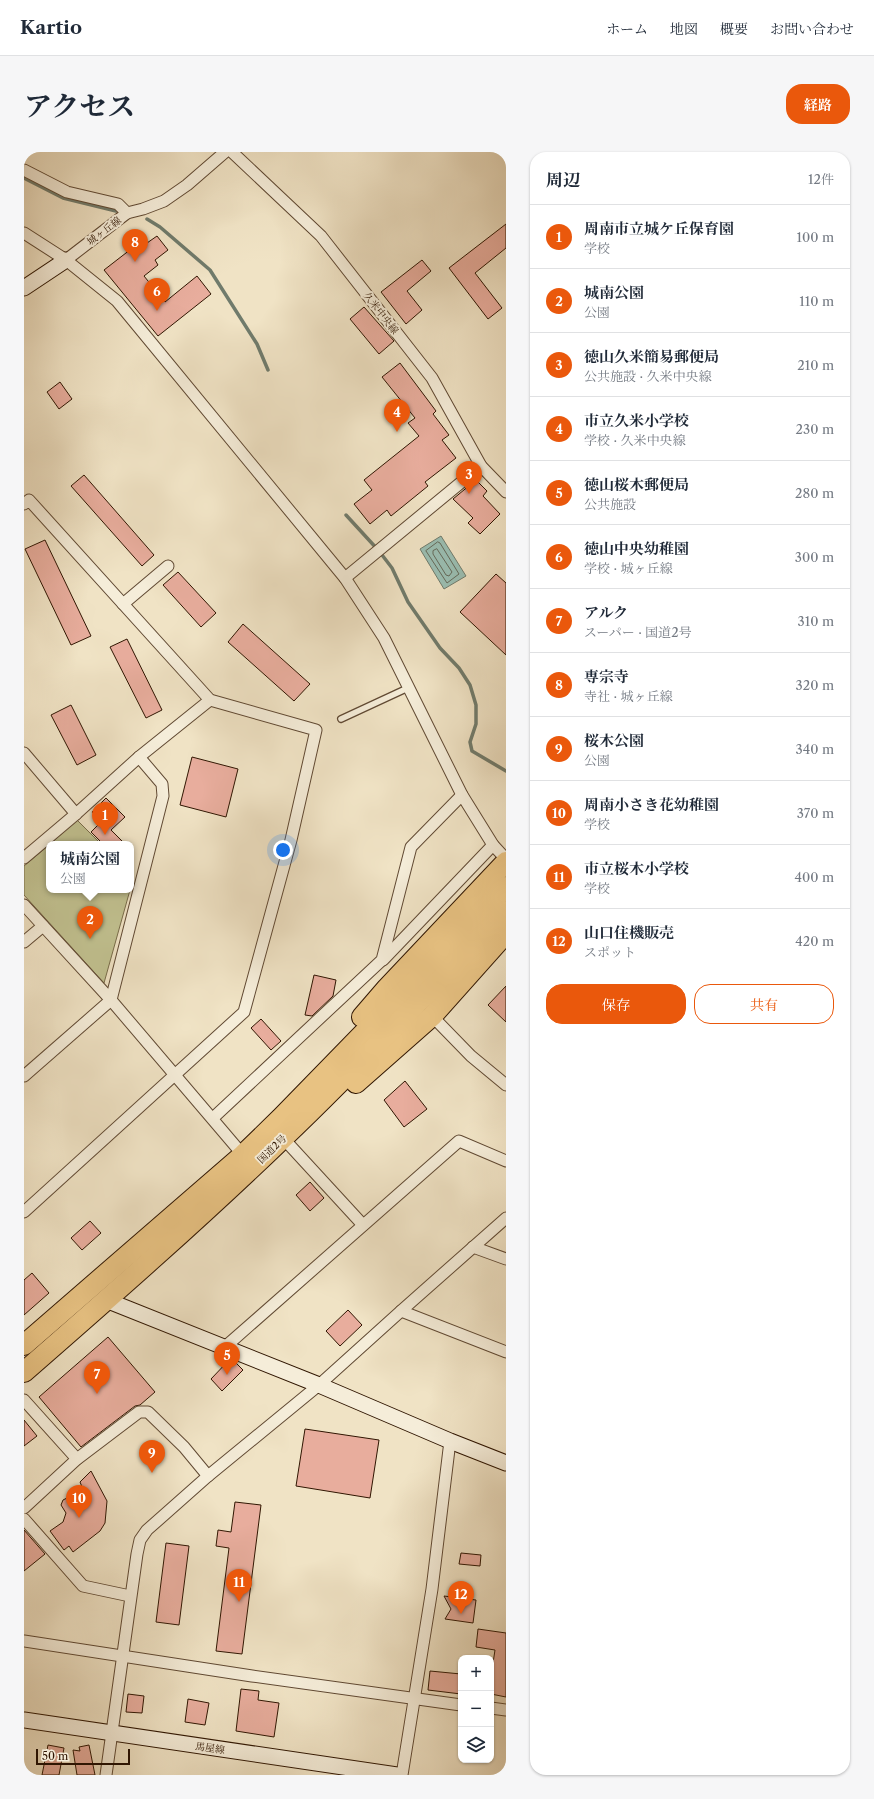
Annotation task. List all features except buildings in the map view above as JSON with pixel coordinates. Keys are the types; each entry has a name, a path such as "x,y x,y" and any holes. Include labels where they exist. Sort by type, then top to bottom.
{"highway":[{"path":"287,1127 386,988 506,861"},
{"name":"国道2号","path":"24,1372 218,1200 287,1127 506,887"},
{"name":"国道2号","path":"24,1345 243,1155 287,1127 419,1002 506,911"},
{"path":"287,1127 325,1111 432,1016 506,933"}],"street":[{"name":"城ヶ丘線","path":"24,288 66,260 128,213 164,201 186,185 225,152"},
{"name":"久米中央線","path":"232,152 326,242 432,378 481,466 506,492"},
{"path":"24,170 67,192 118,204 128,213"},
{"path":"24,233 66,260 117,301 345,578 384,638 462,795 493,845 506,861"},
{"path":"345,578 481,466"},
{"path":"24,504 29,500 210,700 316,730 291,840 244,1012 24,1212"},
{"path":"122,604 168,566"},
{"path":"24,858 76,814 139,757 210,700"},
{"path":"24,752 76,814"},
{"path":"24,1076 111,1000 163,796 162,784 139,757"},
{"path":"382,960 411,847 462,795"},
{"path":"212,1118 382,960 493,845"},
{"path":"24,905 111,1000 243,1155"},
{"path":"24,942 43,926"},
{"path":"432,1016 471,1056 506,1085"},
{"path":"287,1127 363,1225"},
{"path":"225,1347 459,1141 506,1161"},
{"path":"106,1775 130,1596 140,1540 147,1530 208,1476 319,1385 506,1218"},
{"path":"473,1247 506,1259"},
{"path":"106,1300 319,1385 450,1441 506,1463"},
{"path":"401,1311 506,1352"},
{"path":"24,1400 77,1460"},
{"path":"24,1508 77,1460 139,1412 148,1412 184,1447 208,1476"},
{"path":"402,1775 432,1589 450,1441"},
{"path":"24,1519 83,1586 130,1596"},
{"path":"24,1641 122,1657 458,1705"},
{"path":"494,1708 506,1710"},
{"name":"馬屋線","path":"24,1720 397,1775"}],"lane":[{"path":"341,719 410,688"}],"green space":[{"path":"77,820 98,841 53,841"},
{"path":"46,848 46,893 129,893 104,983 24,895 24,866"}],"water":[{"path":"441,536 466,576 444,589 420,549"}],"waterway":[{"path":"24,178 63,198 116,211"},
{"path":"147,219 160,227 210,270 257,344 268,370"},
{"path":"346,515 379,551 392,568 408,602 440,648 459,668 470,685 476,705 476,724 470,742 472,751 506,771"}],"place":[{"name":"専宗寺","path":"135,262"},
{"name":"徳山中央幼稚園","path":"157,311"},
{"name":"市立久米小学校","path":"397,432"},
{"name":"徳山久米簡易郵便局","path":"469,494"},
{"name":"周南市立城ケ丘保育園","path":"105,835"},
{"name":"城南公園","path":"90,939"},
{"name":"徳山桜木郵便局","path":"227,1375"},
{"name":"アルク","path":"97,1394"},
{"name":"桜木公園","path":"152,1473"},
{"name":"周南小さき花幼稚園","path":"79,1518"},
{"name":"市立桜木小学校","path":"239,1602"},
{"name":"山口住機販売","path":"461,1614"}]}
